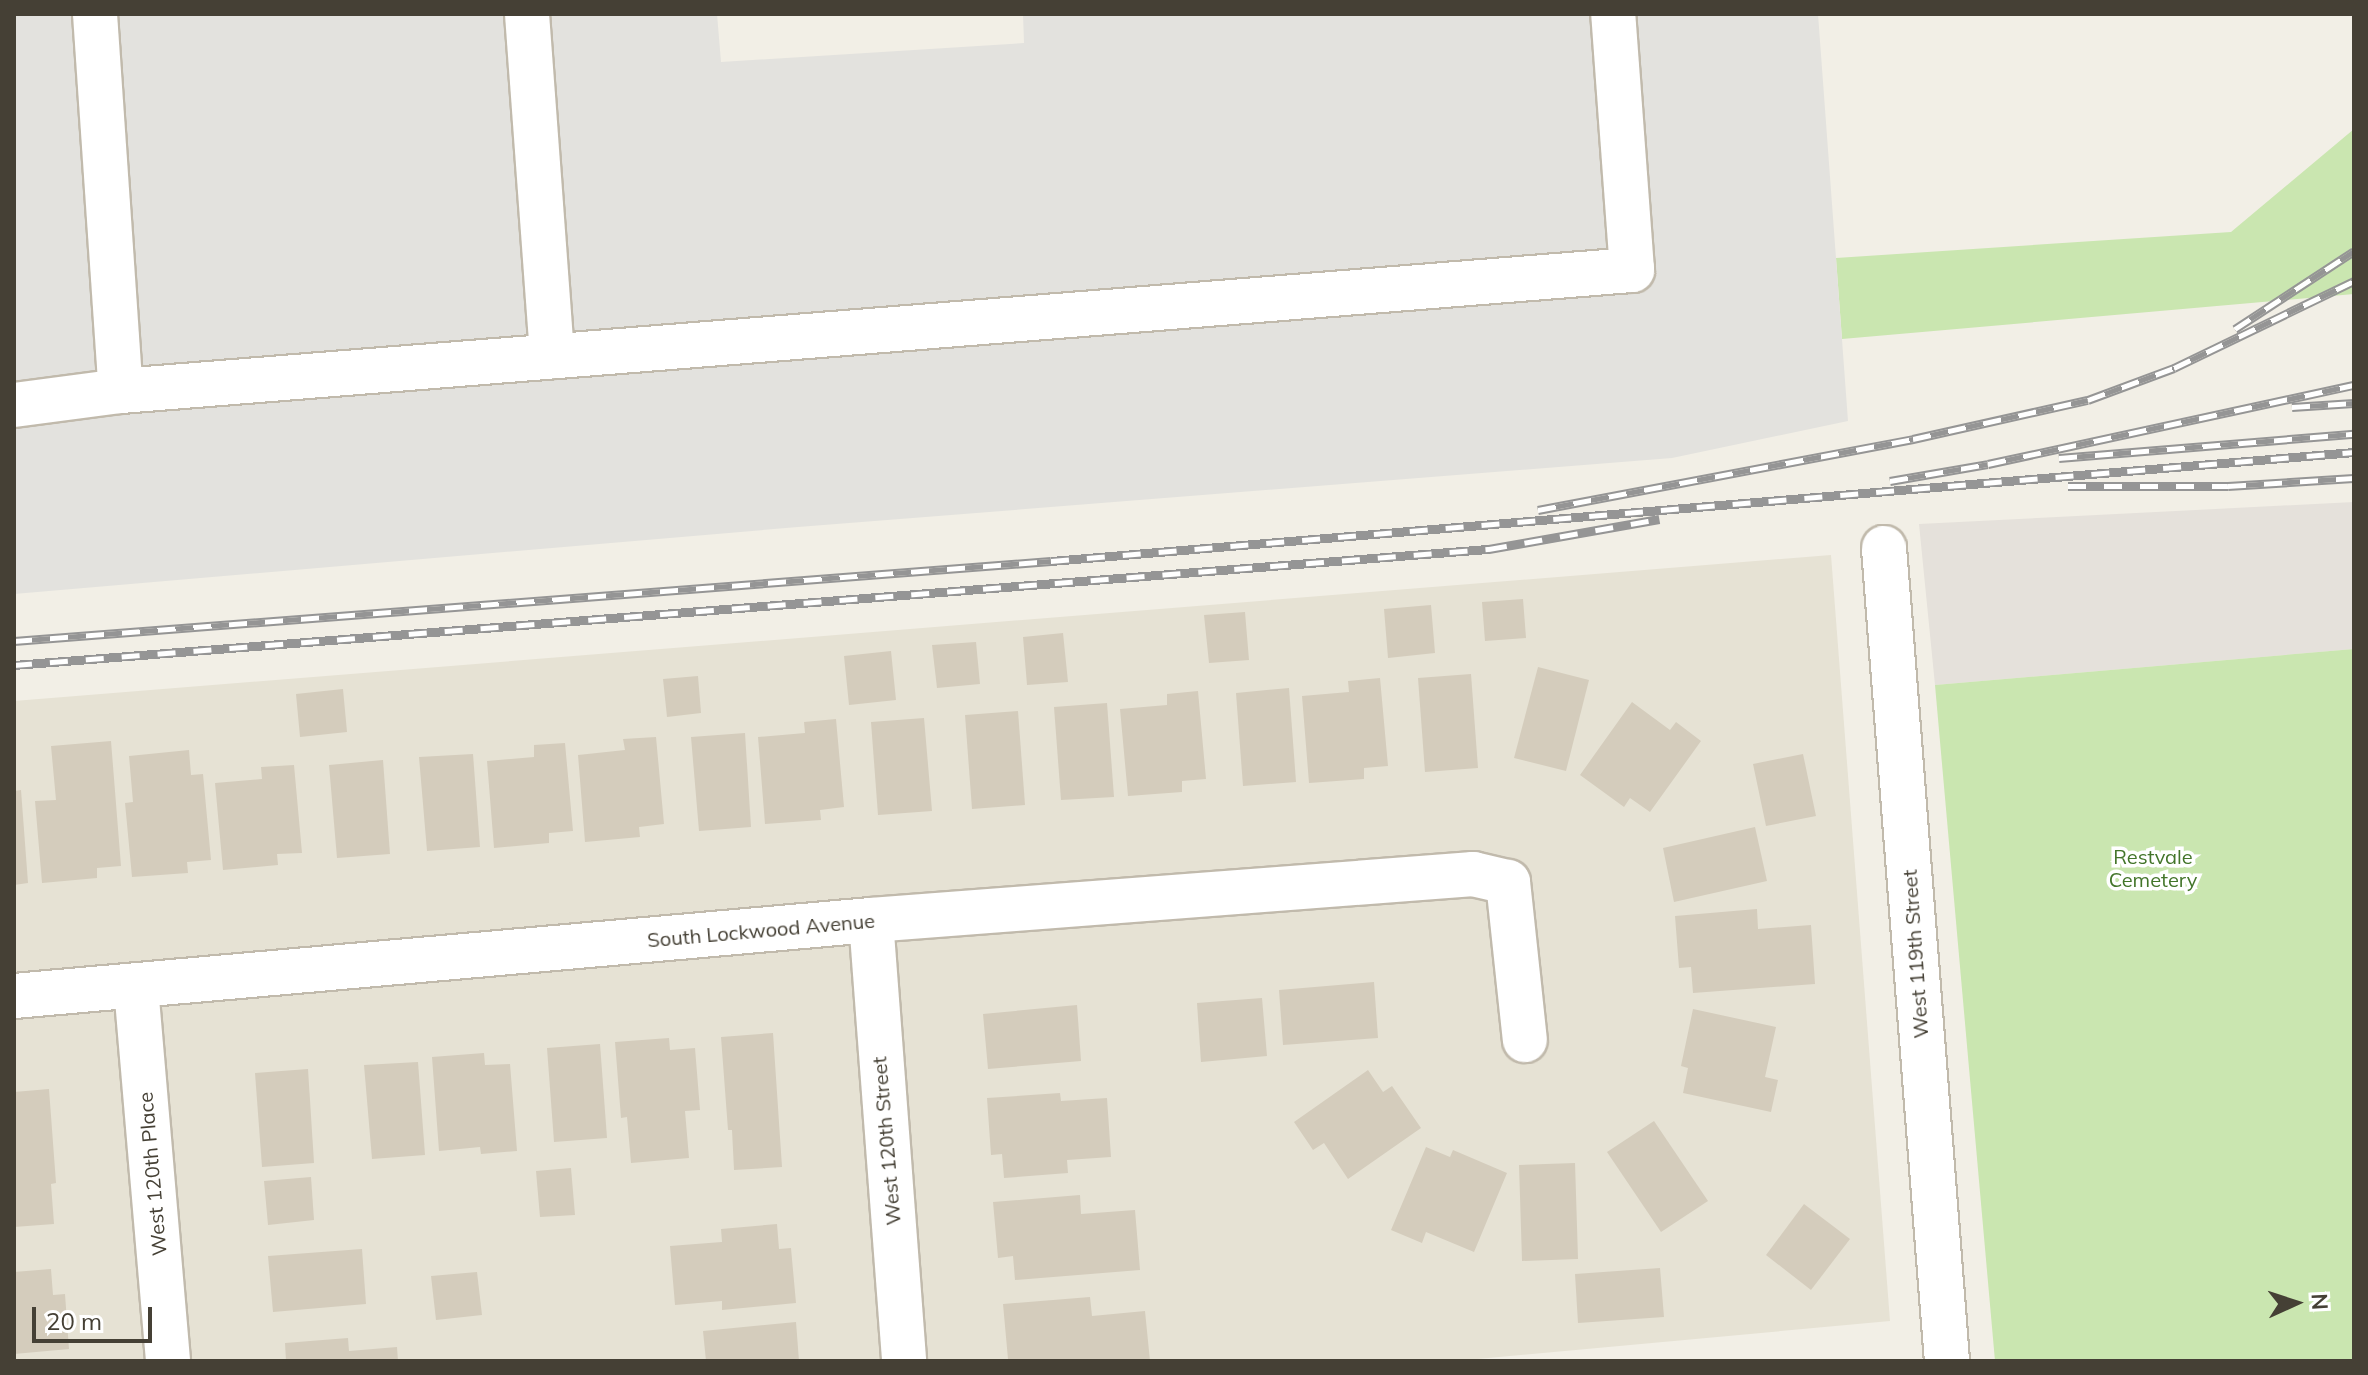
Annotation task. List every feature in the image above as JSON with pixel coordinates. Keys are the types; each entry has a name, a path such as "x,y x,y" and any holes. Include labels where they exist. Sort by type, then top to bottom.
{"street":[{"path":"95,14 121,391"},
{"path":"527,14 552,356"},
{"path":"14,405 121,391 1632,270 1613,14"},
{"name":"West 119th Street","path":"1884,548 1947,1361"},
{"name":"South Lockwood Avenue","path":"14,996 871,920 1473,874 1508,882 1525,1040"},
{"name":"West 120th Street","path":"871,920 904,1361"},
{"name":"West 120th Place","path":"136,987 168,1361"}],"shaded area":[{"path":"14,14 717,14 721,62 1024,43 1023,14 1818,14 1848,421 1672,458 798,527 14,594"},
{"path":"2354,502 2354,649 1935,685 1919,524"},
{"path":"1831,555 1890,1321 1456,1361 14,1361 14,701"}],"green space":[{"path":"2354,129 2354,294 1842,339 1836,258 2231,232"},
{"name":"Restvale Cemetery","path":"2354,649 2354,1361 1995,1361 1935,685"}],"building":[{"path":"1523,599 1526,638 1485,641 1482,602"},
{"path":"1431,605 1435,653 1388,658 1384,609"},
{"path":"1245,612 1249,660 1209,663 1204,615"},
{"path":"1063,633 1068,682 1027,685 1023,637"},
{"path":"976,642 980,684 937,688 932,645"},
{"path":"891,651 896,700 849,705 844,656"},
{"path":"1538,667 1589,680 1566,771 1514,758"},
{"path":"1471,674 1478,768 1425,772 1418,678"},
{"path":"698,676 701,713 667,717 663,679"},
{"path":"1380,678 1388,766 1364,768 1364,779 1309,783 1302,696 1349,692 1348,681"},
{"path":"1289,688 1296,782 1243,786 1236,693"},
{"path":"343,689 347,732 300,737 296,694"},
{"path":"1198,691 1206,779 1182,781 1182,792 1128,796 1120,709 1167,705 1167,694"},
{"path":"1632,702 1670,730 1676,722 1701,741 1650,812 1630,798 1624,807 1580,775"},
{"path":"1107,703 1114,797 1061,800 1054,707"},
{"path":"1018,711 1025,805 972,809 965,715"},
{"path":"924,718 932,811 878,815 871,722"},
{"path":"836,719 844,807 820,810 821,820 765,824 758,737 805,733 804,722"},
{"path":"745,733 751,827 699,831 691,737"},
{"path":"656,737 664,824 639,827 640,837 585,842 578,755 625,750 623,739"},
{"path":"111,741 121,866 97,868 97,878 42,883 35,801 56,800 51,746"},
{"path":"565,743 573,831 549,833 549,843 494,848 487,761 534,757 534,745"},
{"path":"189,750 191,775 203,774 211,860 187,862 188,873 132,877 125,803 133,802 129,756"},
{"path":"473,754 480,847 427,851 419,757"},
{"path":"1803,754 1816,816 1766,826 1753,764"},
{"path":"383,760 390,854 337,858 329,765"},
{"path":"294,765 302,853 277,854 278,865 223,870 215,783 262,779 261,767"},
{"path":"21,790 28,883 14,885 14,791"},
{"path":"1755,827 1767,881 1674,902 1663,848"},
{"path":"1757,909 1758,929 1811,925 1815,984 1693,993 1691,967 1679,968 1675,916"},
{"path":"1374,982 1378,1038 1283,1045 1279,990"},
{"path":"1262,998 1267,1056 1201,1062 1197,1003"},
{"path":"1077,1005 1081,1061 988,1069 983,1014"},
{"path":"1693,1009 1776,1027 1765,1077 1778,1080 1771,1112 1683,1093 1688,1068 1681,1066"},
{"path":"773,1033 782,1167 734,1170 721,1037"},
{"path":"669,1038 670,1050 695,1048 700,1110 685,1111 689,1158 631,1163 627,1117 621,1118 615,1042"},
{"path":"600,1044 607,1138 554,1142 547,1048"},
{"path":"484,1053 485,1065 510,1064 517,1151 481,1154 480,1147 439,1151 432,1057"},
{"path":"418,1062 425,1155 372,1159 364,1065"},
{"path":"308,1069 314,1163 262,1167 255,1073"},
{"path":"1368,1070 1383,1092 1392,1086 1421,1128 1348,1179 1324,1143 1313,1150 1294,1122"},
{"path":"49,1089 56,1183 51,1184 54,1224 14,1227 14,1092"},
{"path":"1060,1093 1061,1101 1107,1098 1111,1157 1067,1160 1068,1173 1004,1178 1002,1154 991,1155 987,1098"},
{"path":"1654,1121 1708,1201 1661,1232 1607,1152"},
{"path":"1426,1147 1450,1157 1453,1150 1507,1173 1474,1252 1426,1232 1422,1243 1391,1230"},
{"path":"1575,1163 1578,1259 1522,1261 1519,1165"},
{"path":"571,1168 575,1215 540,1217 536,1171"},
{"path":"311,1177 314,1220 268,1225 264,1181"},
{"path":"1080,1195 1081,1214 1135,1210 1140,1270 1015,1280 1013,1256 998,1258 993,1202"},
{"path":"1804,1204 1850,1239 1811,1290 1766,1255"},
{"path":"777,1224 779,1249 791,1248 796,1303 722,1310 722,1301 675,1305 670,1246 722,1242 721,1229"},
{"path":"362,1249 366,1304 273,1312 268,1256"},
{"path":"1660,1268 1664,1317 1578,1323 1575,1274"},
{"path":"51,1269 53,1295 65,1294 69,1349 14,1354 14,1272"},
{"path":"477,1272 482,1315 436,1320 431,1276"},
{"path":"1090,1297 1092,1316 1145,1311 1150,1361 1008,1359 1003,1304"},
{"path":"796,1322 799,1361 706,1361 703,1331"},
{"path":"348,1338 349,1351 397,1347 398,1361 286,1361 285,1343"}],"railway":[{"path":"2235,329 2354,251"},
{"path":"1538,510 1913,439 2088,400 2174,368 2354,281"},
{"path":"1890,481 1988,464 2354,385"},
{"path":"2292,407 2354,403"},
{"path":"2059,458 2354,434"},
{"path":"14,641 1051,561 2354,452"},
{"path":"2068,486 2228,486 2354,478"},
{"path":"14,665 1489,549 1659,519"}]}
